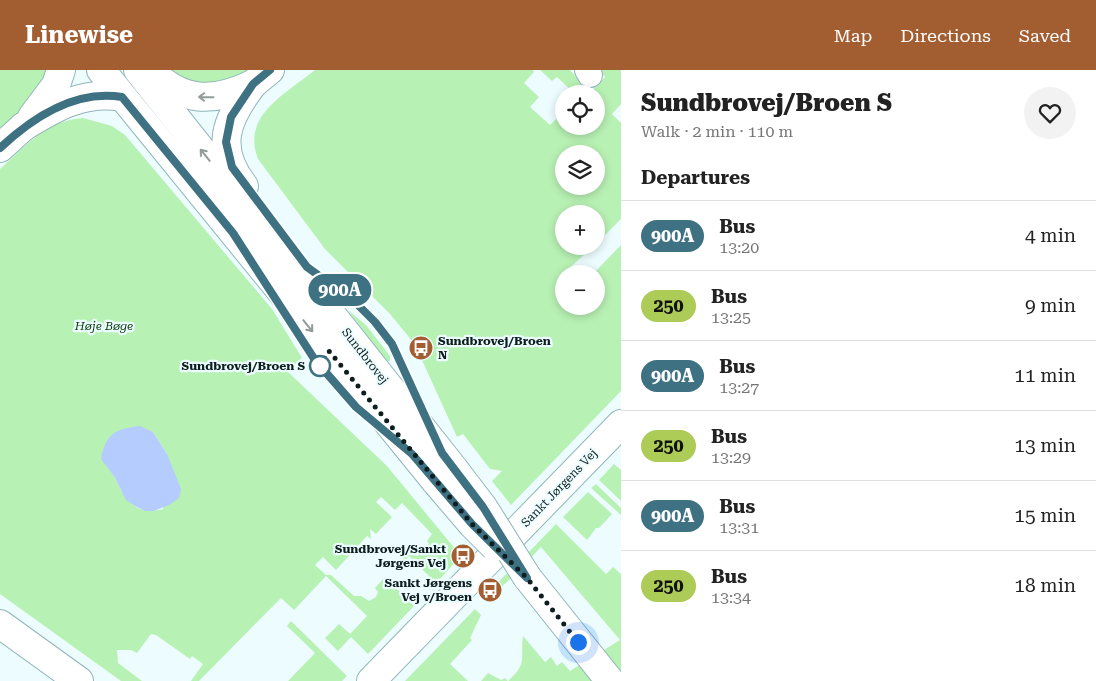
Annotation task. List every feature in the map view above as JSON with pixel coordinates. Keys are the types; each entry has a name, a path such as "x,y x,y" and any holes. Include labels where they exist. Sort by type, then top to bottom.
{"main road":[{"path":"0,148 23,127 46,100 56,85 61,70"},
{"name":"Sundbrovej","path":"101,70 122,97 444,468 483,507 527,578 610,681"},
{"name":"Sundbrovej","path":"138,70 444,468"},
{"path":"150,70 173,89 195,97 215,97 261,77"},
{"path":"261,77 235,109 228,126 226,150 232,167 383,366 444,468"},
{"path":"23,127 68,102 99,95 122,97"},
{"name":"Sankt Jørgens Vej","path":"371,681 621,424"},
{"path":"501,548 564,625"},
{"path":"0,624 79,681"}],"green space":[{"path":"0,70 48,70 41,89 0,132"},
{"path":"165,70 248,70 238,78 199,87"},
{"path":"315,70 533,70 534,72 524,83 539,97 530,107 550,125 555,120 555,135 605,135 605,85 598,85 605,77 600,70 621,70 621,104 612,114 621,123 621,219 605,235 605,205 555,205 555,255 584,255 573,265 555,265 555,315 605,315 605,265 602,265 621,245 621,391 511,505 492,481 502,471 490,469 463,434 457,437 421,358 420,355 426,352 421,340 413,342 390,314 325,249 258,159 254,144 256,130 261,118 269,107"},
{"path":"540,70 570,70 583,85 565,85 557,77 552,81"},
{"name":"Høje Bøge","path":"83,118 112,126 125,135 272,309 302,358 287,371 387,466 461,556 436,583 409,556 404,562 401,560 410,550 417,556 429,544 427,541 432,534 402,503 395,510 381,497 376,502 392,517 376,534 370,529 371,539 367,536 336,570 323,557 315,565 326,575 331,575 354,596 361,596 369,601 376,597 378,592 375,588 385,577 414,606 368,654 351,637 338,651 325,638 339,624 350,634 367,616 326,576 294,610 281,598 199,681 191,681 203,664 192,656 190,659 156,635 151,634 137,653 131,650 117,650 118,663 142,681 121,681 0,594 0,169 28,143 47,129 70,120","holes":["153,432 167,454 163,509 153,511 138,508 122,492 114,476"]},
{"path":"348,310 366,325 390,356 390,361 386,361"},
{"path":"614,464 621,470 621,501 599,480"},
{"path":"596,484 621,508 621,515 591,488"},
{"path":"588,492 612,514 599,528 596,528 587,540 563,517"},
{"path":"556,524 606,574 613,567 621,574 621,681 508,681 521,665 523,636 545,662 551,657 557,666 562,662 570,671 620,640 541,547 524,565 522,559"},
{"path":"506,574 512,577 489,599 486,595"},
{"path":"475,609 481,615 470,638 472,640 450,664 468,681 405,681"},
{"path":"291,621 347,676 342,681 288,681 315,653 287,626"},
{"path":"488,673 501,680 505,678 508,681 481,681"}],"water":[{"path":"140,426 153,432 167,454 181,489 179,498 169,505 154,511 145,511 126,500 114,476 101,459 106,443 113,434 124,429"}],"bus line":[{"name":"900A","path":"0,148 23,127 50,110 68,102 99,95 122,97 233,233 315,360 356,407 412,454 472,524 527,578 483,507 442,453 392,344 365,311 307,267 237,177 226,150 226,132 231,117 243,97 253,84 270,70"}],"place":[{"name":"Sundbrovej/Broen N","path":"421,348"},
{"name":"Sundbrovej/Broen S","path":"320,366"},
{"name":"Sundbrovej/Sankt Jørgens Vej","path":"463,556"},
{"name":"Sankt Jørgens Vej v/Broen","path":"490,590"}],"route":[{"path":"320,366 329,351 412,454 472,524 527,578 578,642"}]}
